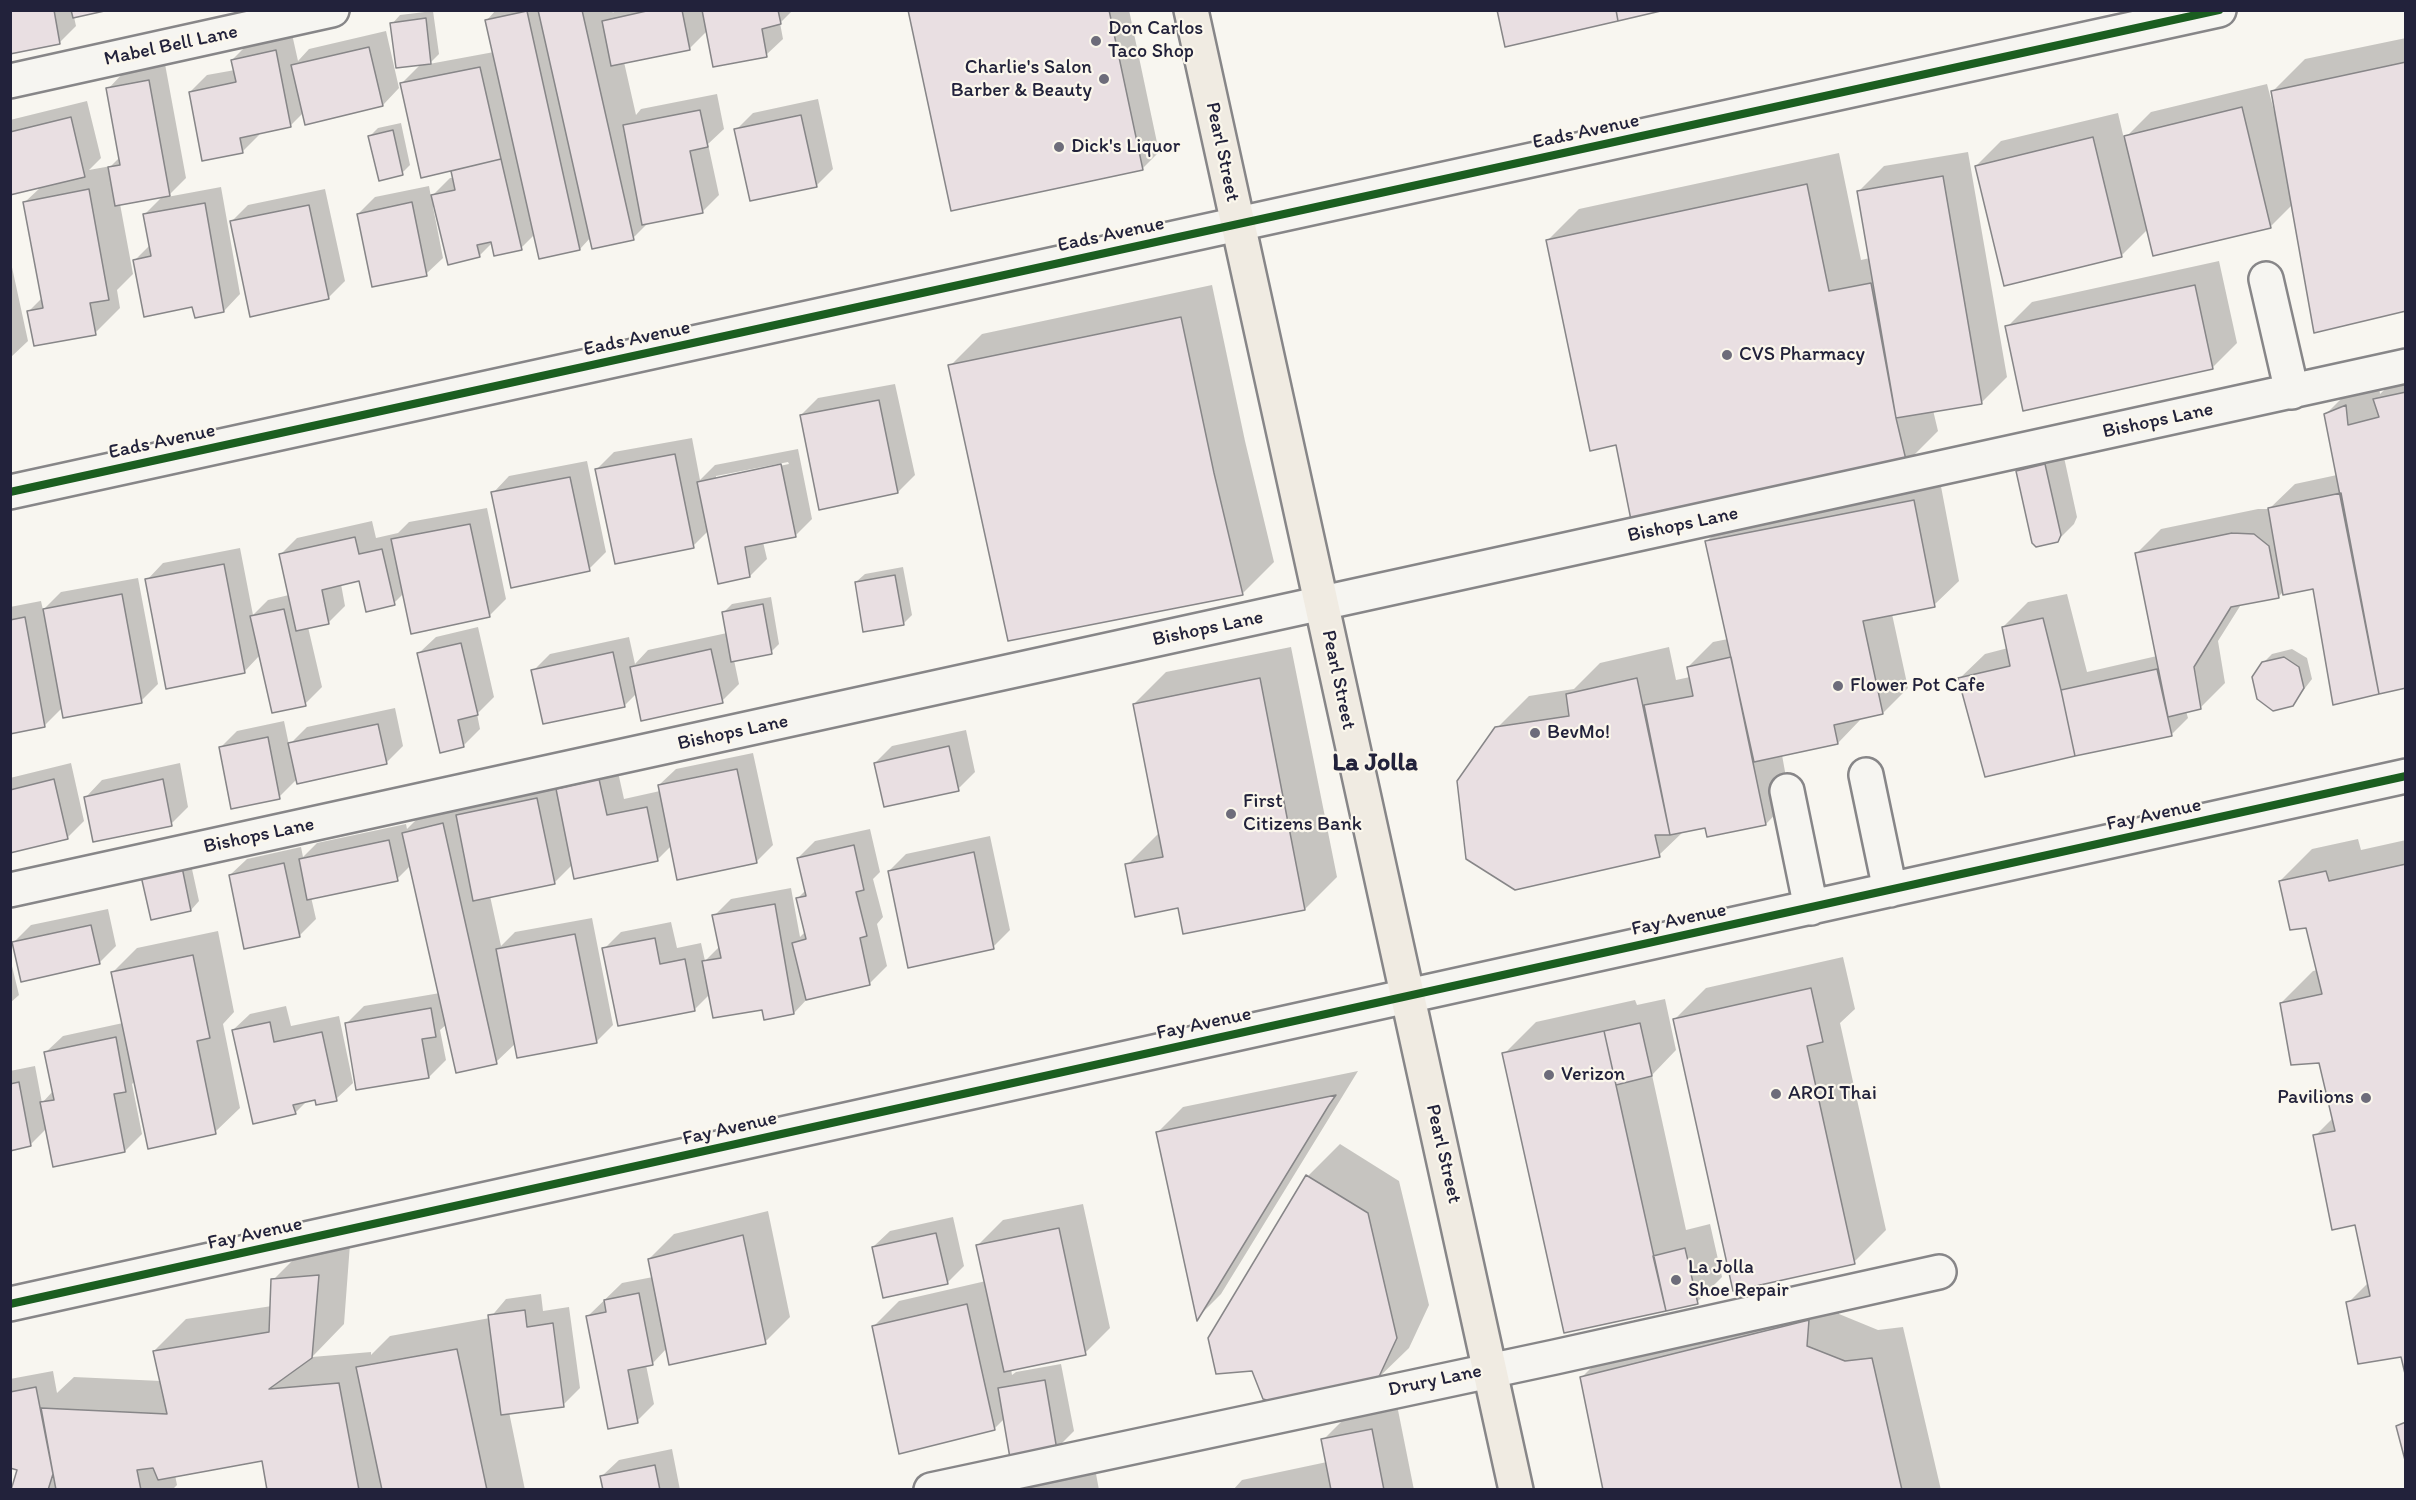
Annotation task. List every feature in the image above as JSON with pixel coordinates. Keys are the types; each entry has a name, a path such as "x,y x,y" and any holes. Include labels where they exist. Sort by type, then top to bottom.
{"main road":[{"name":"Pearl Street","path":"1191,10 1516,1490"}],"street":[{"name":"Mabel Bell Lane","path":"10,81 332,10"},
{"name":"Eads Avenue","path":"10,492 2220,10"},
{"path":"2266,279 2292,392"},
{"name":"Bishops Lane","path":"10,890 2406,366"},
{"path":"1866,775 1890,890"},
{"name":"Fay Avenue","path":"10,1305 2406,776"},
{"path":"1787,791 1811,908"},
{"name":"Drury Lane","path":"931,1490 1939,1272"}],"building":[{"path":"10,10 54,10 60,44 10,54"},
{"path":"71,10 109,10 73,18"},
{"path":"538,10 582,10 634,240 592,249"},
{"path":"651,10 682,10 690,50 611,66 602,21"},
{"path":"702,10 778,10 781,24 762,29 767,57 713,67"},
{"path":"908,10 1109,10 1143,170 951,211"},
{"path":"1497,10 1616,10 1618,21 1505,47"},
{"path":"1616,10 1665,10 1618,21"},
{"path":"527,11 580,250 539,259 485,20"},
{"path":"426,18 431,64 396,68 390,23"},
{"path":"369,47 383,106 305,125 291,65"},
{"path":"276,50 291,127 240,138 243,153 202,161 189,92 236,82 231,60"},
{"path":"2406,62 2406,311 2314,333 2271,91"},
{"path":"480,67 501,159 421,178 400,83"},
{"path":"149,80 170,196 115,206 108,167 120,165 106,88"},
{"path":"2242,107 2271,228 2153,256 2124,136"},
{"path":"700,110 708,147 690,151 703,213 642,225 623,125"},
{"path":"801,115 817,187 750,201 734,129"},
{"path":"71,117 85,177 10,195 10,132"},
{"path":"393,130 403,175 379,181 368,136"},
{"path":"2093,137 2122,257 2004,286 1975,166"},
{"path":"501,159 522,250 494,256 491,242 477,245 480,257 448,265 431,195 455,190 451,171"},
{"path":"1943,176 1982,404 1896,418 1857,191"},
{"name":"CVS Pharmacy","path":"1807,184 1829,291 1871,283 1896,418 1907,464 1631,520 1616,445 1590,451 1546,240"},
{"path":"89,189 109,300 90,303 96,335 34,346 27,311 43,308 23,202"},
{"path":"412,202 427,276 372,287 357,214"},
{"path":"205,203 224,312 195,318 192,307 144,317 133,260 151,256 143,214"},
{"path":"309,205 329,299 250,317 230,221"},
{"path":"2195,285 2213,369 2023,411 2005,326"},
{"path":"1181,317 1243,595 1008,641 948,365"},
{"path":"2406,392 2406,688 2379,694 2324,414 2346,405 2348,425 2379,417 2373,399"},
{"path":"879,400 898,493 819,510 800,415"},
{"path":"675,454 694,548 615,564 595,469"},
{"path":"781,464 796,537 745,547 750,577 718,584 697,482"},
{"path":"2045,464 2061,535 2058,542 2036,547 2032,543 2016,471"},
{"path":"570,477 590,571 511,588 491,492"},
{"path":"2341,493 2379,694 2333,705 2313,589 2283,595 2268,508"},
{"path":"1914,500 1935,607 1863,621 1883,714 1834,725 1838,744 1754,762 1705,541"},
{"path":"470,524 490,617 411,634 391,539"},
{"path":"2232,533 2254,534 2269,546 2279,598 2231,607 2194,667 2201,709 2168,717 2135,553"},
{"path":"355,537 359,554 382,549 395,605 366,612 359,581 322,590 329,624 296,631 279,554"},
{"path":"224,564 245,673 166,689 145,579"},
{"path":"895,575 904,625 863,632 855,582"},
{"path":"122,594 142,703 63,718 43,609"},
{"path":"763,604 772,654 731,662 722,612"},
{"path":"284,609 306,706 272,713 250,616"},
{"path":"25,617 45,727 10,734 10,620"},
{"path":"2043,618 2075,756 1985,777 1958,678 2010,666 2002,627"},
{"path":"461,643 478,715 458,720 464,747 440,753 417,653"},
{"path":"711,649 723,703 641,721 630,667"},
{"path":"613,652 625,707 543,724 531,670"},
{"path":"1731,657 1766,825 1707,837 1705,828 1670,835 1644,705 1693,696 1687,667"},
{"path":"2284,657 2299,667 2304,688 2293,706 2273,711 2257,699 2252,677 2262,662"},
{"path":"2157,669 2172,736 2075,756 2061,690"},
{"path":"1260,678 1305,910 1183,934 1178,908 1135,917 1125,864 1163,857 1133,704"},
{"path":"1637,678 1670,835 1655,835 1660,857 1515,890 1466,859 1457,781 1495,727 1569,716 1566,694"},
{"path":"378,724 387,764 297,784 288,743"},
{"path":"268,737 280,799 231,809 219,747"},
{"path":"949,746 959,791 884,807 874,763"},
{"path":"737,769 757,863 677,880 658,785"},
{"path":"54,779 68,839 10,853 10,790"},
{"path":"163,779 172,826 93,842 84,797"},
{"path":"599,779 607,815 647,807 658,861 574,879 556,789"},
{"path":"537,798 555,884 473,901 456,815"},
{"path":"443,823 497,1064 456,1073 402,833"},
{"path":"389,840 398,881 307,900 299,859"},
{"path":"854,845 864,890 856,892 867,936 860,938 870,985 806,1000 792,943 806,939 796,898 806,896 797,858"},
{"path":"974,852 994,949 908,968 888,871"},
{"path":"284,863 300,937 244,949 229,875"},
{"name":"Pavilions","path":"2406,864 2406,1378 2401,1357 2358,1364 2346,1302 2370,1296 2355,1225 2332,1230 2313,1135 2335,1131 2319,1063 2291,1065 2280,1003 2322,994 2306,928 2290,930 2279,881 2326,871 2329,881"},
{"path":"182,867 191,911 151,920 141,876"},
{"path":"775,904 794,1014 764,1020 762,1010 713,1018 702,961 721,958 712,915"},
{"path":"91,925 100,964 21,982 12,942"},
{"path":"575,934 597,1043 517,1058 496,949"},
{"path":"655,938 660,964 685,959 695,1011 618,1026 602,948"},
{"path":"193,955 210,1038 197,1041 216,1134 148,1149 111,972"},
{"path":"1811,988 1823,1042 1807,1046 1855,1264 1733,1291 1673,1019"},
{"path":"431,1008 436,1037 422,1039 429,1078 356,1090 345,1023"},
{"path":"270,1022 274,1042 322,1032 337,1101 316,1105 315,1100 293,1105 296,1114 253,1124 232,1030"},
{"path":"1640,1023 1652,1076 1616,1085 1604,1031"},
{"path":"1604,1031 1666,1311 1564,1333 1502,1053"},
{"path":"116,1037 126,1092 114,1094 125,1152 53,1167 40,1102 54,1100 44,1052"},
{"path":"19,1082 31,1146 10,1151 10,1084"},
{"path":"1336,1095 1329,1105 1197,1321 1156,1132"},
{"path":"1306,1175 1368,1213 1397,1338 1377,1381 1291,1407 1263,1399 1252,1371 1216,1374 1208,1338"},
{"path":"1059,1228 1086,1355 1004,1372 976,1245"},
{"path":"936,1233 948,1284 883,1298 872,1247"},
{"path":"743,1235 766,1344 669,1365 648,1259"},
{"name":"La Jolla Shoe Repair","path":"1685,1248 1698,1304 1666,1311 1653,1256"},
{"path":"319,1275 312,1358 269,1389 339,1383 359,1490 267,1490 262,1461 158,1480 153,1468 137,1470 141,1490 56,1490 41,1408 167,1414 153,1351 269,1332 271,1279"},
{"path":"639,1293 653,1365 628,1370 638,1423 608,1429 586,1316 606,1312 604,1300"},
{"path":"967,1304 995,1430 899,1454 872,1326"},
{"path":"525,1310 527,1327 553,1323 564,1407 501,1415 488,1315"},
{"path":"1809,1320 1807,1346 1845,1361 1872,1358 1902,1490 1603,1490 1580,1377"},
{"path":"457,1349 487,1490 382,1490 356,1367"},
{"path":"1045,1380 1057,1450 1010,1458 998,1388"},
{"path":"36,1387 53,1474 48,1490 11,1490 17,1470 10,1468 10,1392"},
{"path":"2406,1422 2406,1464 2396,1426"},
{"path":"1372,1429 1384,1490 1331,1490 1321,1439"},
{"path":"655,1465 660,1490 603,1490 600,1476"}],"cycle path":[{"path":"10,492 2219,10"},
{"path":"10,1304 2406,776"}],"place":[{"name":"Don Carlos Taco Shop","path":"1096,41"},
{"name":"Charlie's Salon Barber & Beauty","path":"1104,79"},
{"name":"Dick's Liquor","path":"1059,147"},
{"name":"CVS Pharmacy","path":"1727,355"},
{"name":"Flower Pot Cafe","path":"1838,686"},
{"name":"BevMo!","path":"1535,733"},
{"name":"First Citizens Bank","path":"1231,814"},
{"name":"Verizon","path":"1549,1075"},
{"name":"AROI Thai","path":"1776,1094"},
{"name":"Pavilions","path":"2366,1098"},
{"name":"La Jolla Shoe Repair","path":"1676,1280"}],"district":[{"name":"La Jolla","path":"1375,763"}]}
